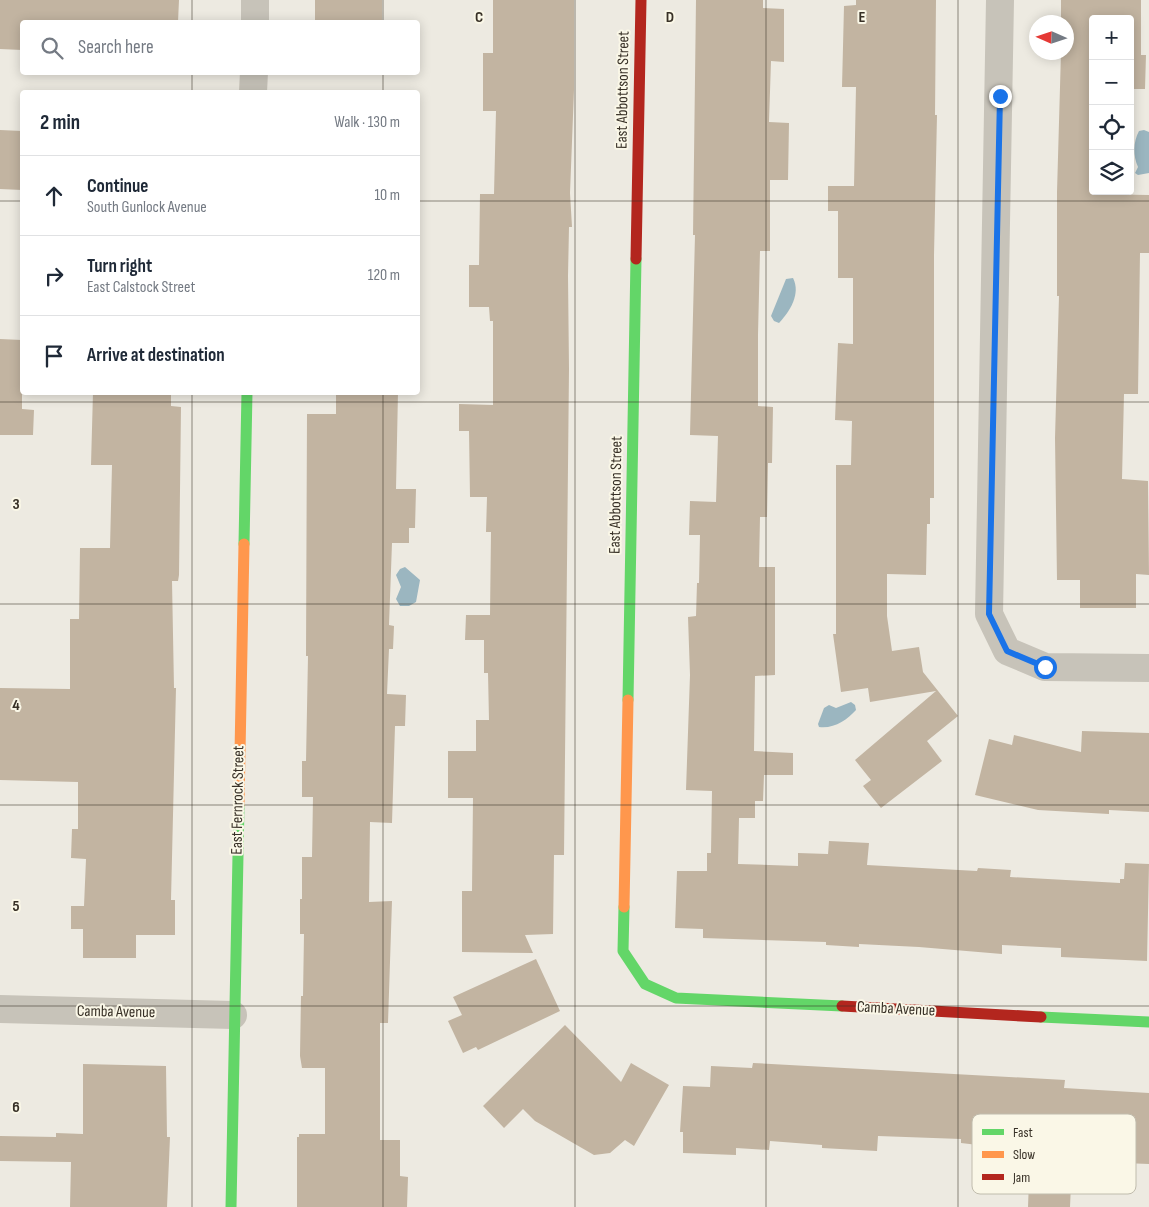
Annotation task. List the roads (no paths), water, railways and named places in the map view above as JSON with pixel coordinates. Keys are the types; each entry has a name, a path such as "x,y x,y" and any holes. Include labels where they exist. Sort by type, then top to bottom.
{"street":[{"path":"255,0 255,20"},
{"name":"East Abbottson Street","path":"641,0 623,951 645,984"},
{"path":"1000,0 989,614 1007,651 1045,667 1149,668"},
{"path":"253,90 254,75"},
{"name":"East Fernrock Street","path":"231,1207 233,1015 247,395"},
{"name":"Camba Avenue","path":"645,984 676,998 1149,1022"},
{"name":"Camba Avenue","path":"0,1009 233,1015"}],"water":[{"path":"1139,131 1149,132 1149,173 1138,175 1135,173 1138,167 1135,144"},
{"path":"793,278 796,290 795,296 790,308 779,323 774,321 771,316 786,279"},
{"path":"405,567 420,580 416,602 409,606 400,606 396,599 401,587 396,575 400,569"},
{"path":"851,702 855,705 856,710 849,717 830,727 819,727 818,724 824,708 829,705 836,708"}]}
